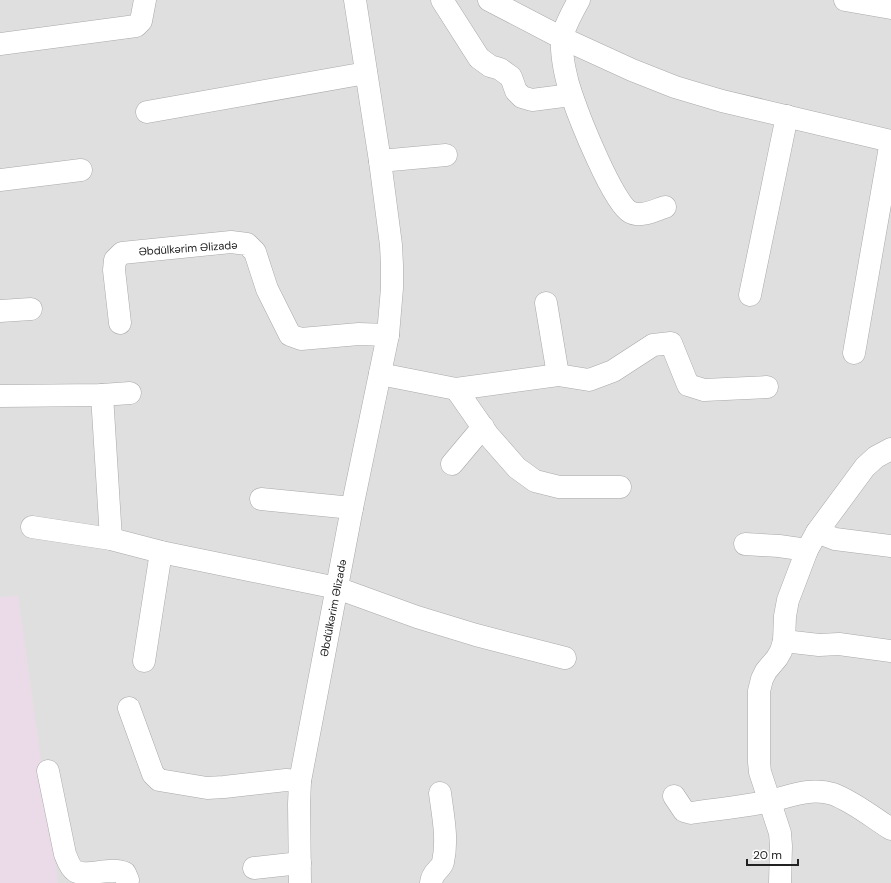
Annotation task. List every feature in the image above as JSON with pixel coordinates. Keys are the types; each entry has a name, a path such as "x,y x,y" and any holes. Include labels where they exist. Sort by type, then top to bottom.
{"street":[{"path":"0,44 136,26 141,21 145,0"},
{"name":"Əbdülkərim Əlizadə","path":"300,873 300,781 352,508 388,335 391,302 392,265 380,161 355,0"},
{"path":"442,0 479,58 490,66 500,69 512,77 516,91 522,97 532,100 571,95"},
{"path":"489,0 562,38 632,70 675,87 722,101 891,141 854,353"},
{"path":"579,0 562,38 563,58 571,95 587,135 618,199 630,212 640,214 666,207"},
{"path":"844,0 891,8"},
{"path":"147,112 366,73"},
{"path":"750,295 787,116"},
{"path":"380,161 446,155"},
{"path":"0,180 81,170"},
{"name":"Əbdülkərim Əlizadə","path":"120,323 114,270 115,260 122,253 231,242 248,244 255,252 267,289 290,335 301,339 359,334 388,335"},
{"path":"546,303 558,375"},
{"path":"0,311 31,309"},
{"path":"380,374 456,389 558,375 590,380 613,371 653,345 671,343 688,385 704,390 768,387"},
{"path":"456,389 483,427 517,468 535,481 559,487 620,487"},
{"path":"0,396 102,395 130,393"},
{"path":"102,395 111,539"},
{"path":"452,464 483,427"},
{"path":"780,883 780,833 760,772 759,762 759,691 762,679 766,671 778,658 784,641 785,616 788,600 812,541 865,467 876,457 891,450"},
{"path":"261,498 352,508"},
{"path":"32,527 111,539 161,552 337,588 424,620 565,658"},
{"path":"745,544 780,546 835,539 891,546"},
{"path":"144,661 161,552"},
{"path":"784,641 819,645 839,644 891,650"},
{"path":"129,708 153,774 160,780 207,788 286,780 300,781"},
{"path":"48,771 65,854 71,867 74,871 84,873 118,870 125,873 128,880 127,883"},
{"path":"674,796 684,811 691,813 770,801 799,792 817,791 832,794 850,802 891,829"},
{"path":"431,883 432,877 443,864 446,840 440,793"},
{"path":"254,868 300,873"}],"shaded area":[{"path":"0,0 891,0 891,883 0,883"},
{"path":"18,596 58,883 0,883 0,597"}]}
